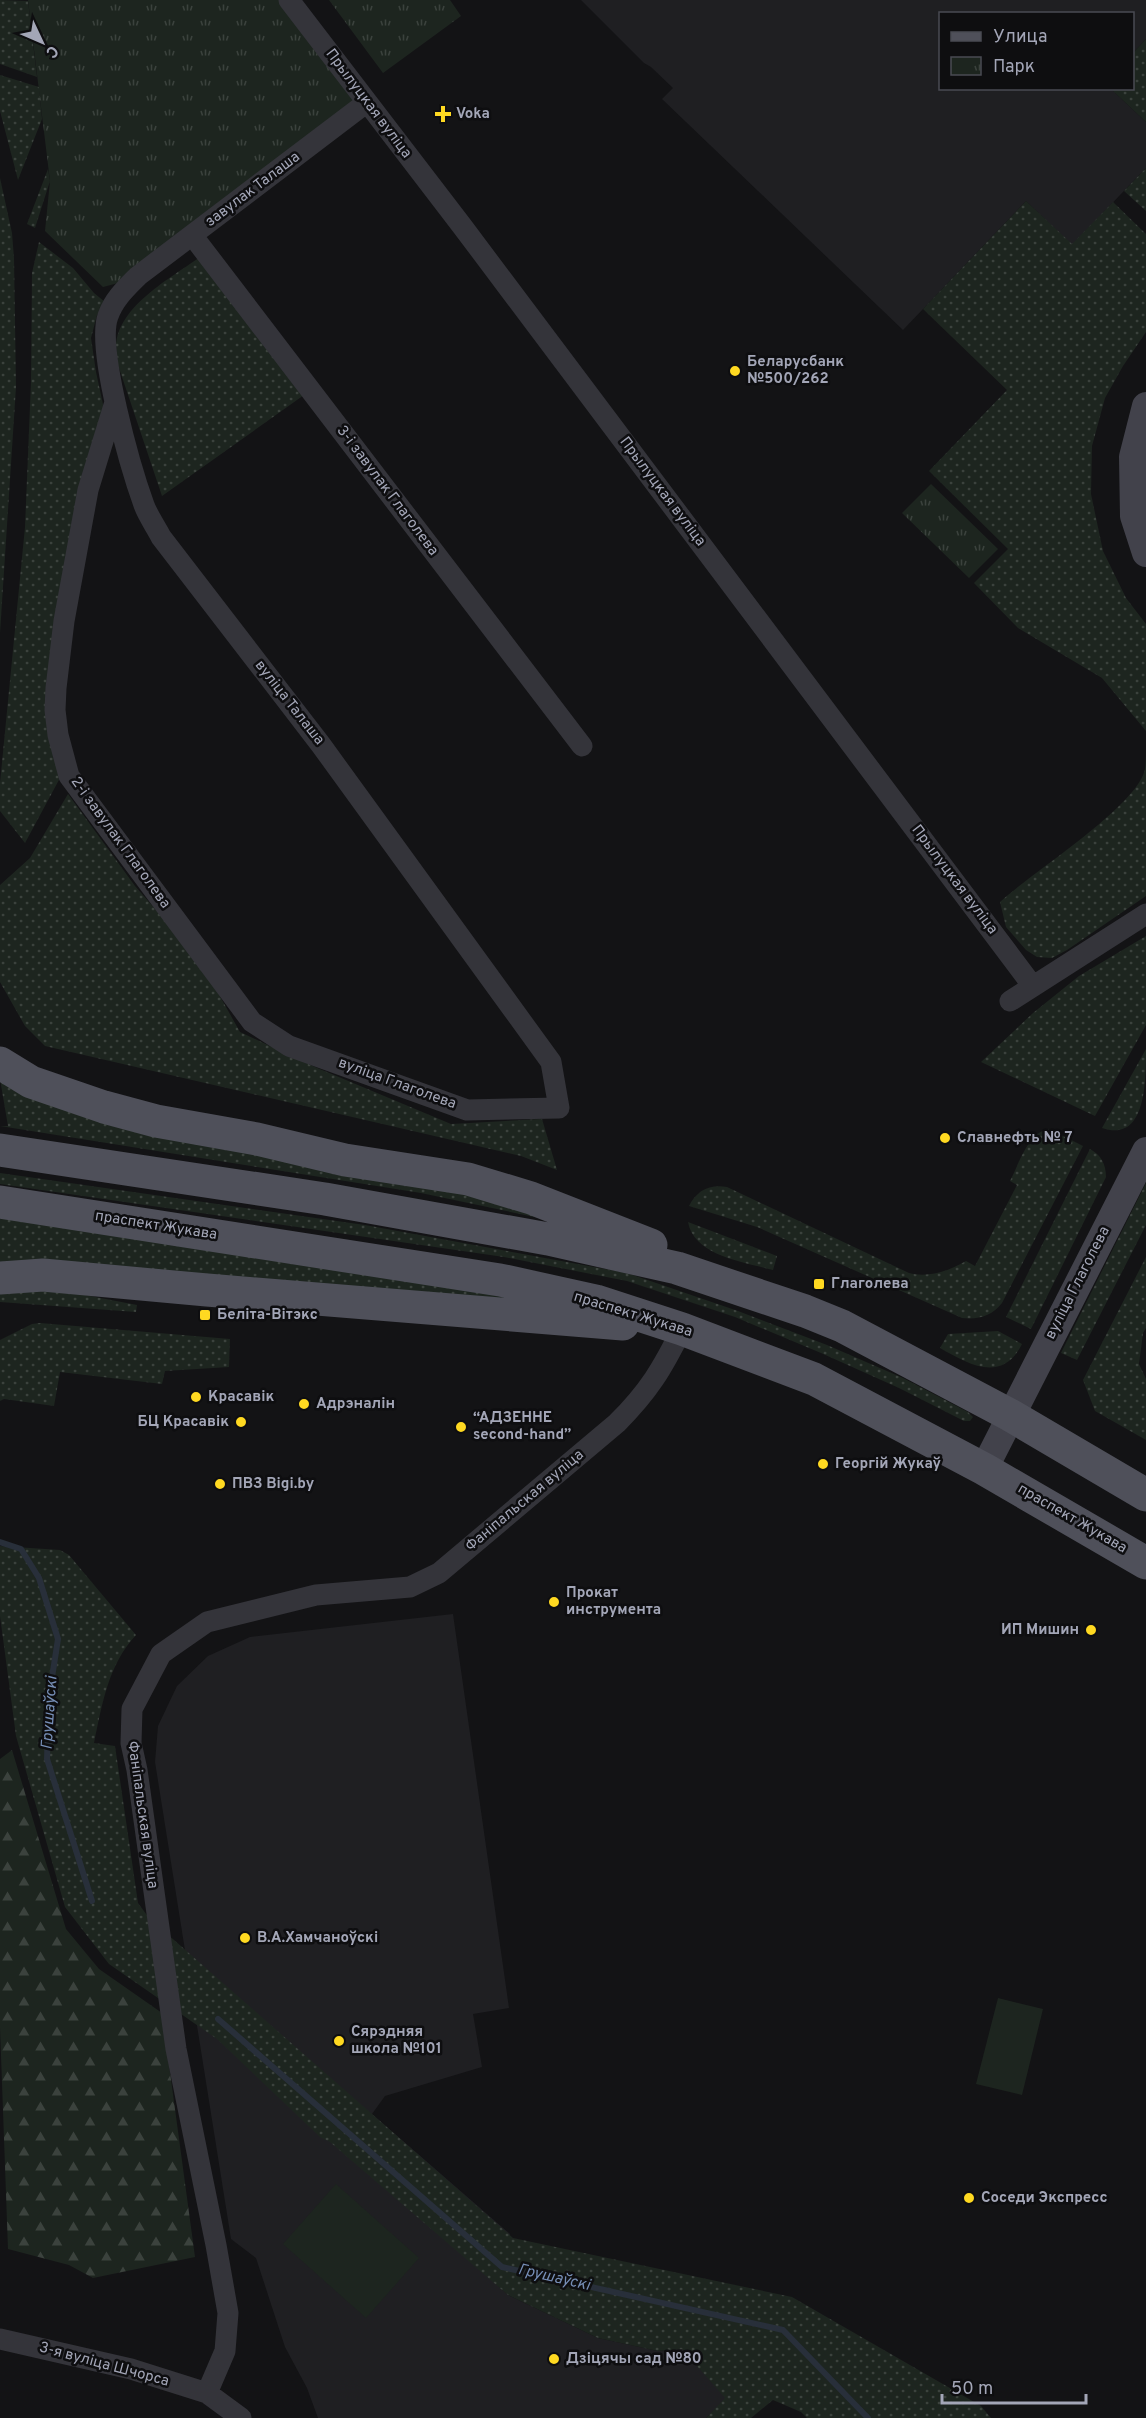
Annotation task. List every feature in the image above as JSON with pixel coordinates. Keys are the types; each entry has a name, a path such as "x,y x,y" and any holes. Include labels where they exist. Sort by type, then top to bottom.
{"main road":[{"path":"0,1063 31,1082 62,1095 114,1110 257,1139 345,1160 468,1179 531,1198 653,1245 677,1268"},
{"path":"0,1150 348,1203 548,1239 677,1268 805,1311 842,1326 1010,1415 1146,1495"},
{"name":"праспект Жукава","path":"0,1202 500,1280 596,1301 677,1328 814,1379 984,1469 1146,1563"},
{"path":"0,1278 43,1275 677,1328"}],"street":[{"name":"Прылуцкая вуліца","path":"289,0 476,244 1032,985"},
{"name":"завулак Талаша","path":"138,276 366,103"},
{"name":"3-і завулак Глаголева","path":"192,235 582,746"},
{"name":"вуліца Талаша","path":"138,276 119,295 107,317 106,343 114,402 144,506 161,537 321,745 551,1062 559,1108"},
{"name":"2-і завулак Глаголева","path":"114,402 88,490 64,621 55,710 62,753 69,776 252,1022 289,1046 308,1052"},
{"path":"1146,406 1133,457 1134,516 1146,553"},
{"path":"1010,1001 1146,914"},
{"name":"вуліца Глаголева","path":"308,1052 467,1110 559,1108"},
{"name":"вуліца Глаголева","path":"984,1469 1146,1151"},
{"name":"Фаніпальская вуліца","path":"207,2393 225,2351 228,2313 177,2049 137,1770 130,1743 132,1709 161,1654 207,1622 316,1594 411,1587 439,1573 617,1423 639,1401 658,1376 677,1328"},
{"name":"3-я вуліца Шчорса","path":"0,2339 131,2369 207,2393"},
{"path":"207,2393 241,2418"}],"shaded area":[{"path":"581,0 1146,0 1146,39 1134,52 1134,12 939,12 939,90 1112,90 1146,122 1146,168 1072,245 1026,201 903,330 662,99 673,88 644,63"},
{"name":"Сярэдняя школа №101","path":"453,1614 509,2008 473,2014 482,2067 385,2096 372,2114 510,2234 496,2284 508,2295 598,2338 658,2351 682,2349 726,2398 706,2418 318,2418 307,2388 285,2347 256,2258 231,2239 155,1762 158,1726 177,1686 208,1656 250,1637"}],"green space":[{"path":"0,0 28,1 37,77 0,64"},
{"path":"28,0 282,0 355,100 118,283 103,287 45,231 50,181"},
{"path":"329,0 450,0 461,16 383,73"},
{"path":"1146,39 1146,122 1112,90 1134,90 1134,52"},
{"path":"0,75 39,87 42,119 18,180 0,111"},
{"path":"1146,168 1146,211 1124,191"},
{"path":"48,169 50,181 35,228 27,224"},
{"path":"0,178 12,233 14,258 16,387 0,633"},
{"path":"1026,201 1072,244 1113,202 1146,234 1146,332 1105,398 1092,446 1091,494 1103,551 1126,598 1146,624 1146,731 1102,678 1018,628 974,583 1008,549 929,471 1007,390 923,309"},
{"path":"39,242 73,268 94,293 105,302 97,315 91,338 104,409 74,527 60,778 25,843 0,811 0,783 25,527 31,382 32,273"},
{"path":"200,257 304,395 162,496 118,365 116,346 119,332 126,318 136,306 161,284"},
{"path":"931,484 998,549 969,578 902,513"},
{"path":"1146,746 1146,896 1067,950 1052,958 1037,957 1026,950 1006,927 1000,902 1104,820 1124,801 1138,784 1145,769"},
{"path":"68,794 135,886 199,959 240,1032 315,1067 451,1124 542,1119 557,1170 521,1156 45,1046 25,1026 0,982 0,885 30,858"},
{"path":"1146,936 1146,1025 1095,1116 981,1062 1033,1013 1079,976"},
{"path":"1146,1049 1144,1093 1135,1119 1127,1127 1117,1130 1102,1128"},
{"path":"0,1079 518,1203 539,1218 421,1193 0,1126 8,1126"},
{"path":"1049,1129 1083,1146 1002,1303 994,1311 979,1318 962,1318 757,1227 689,1206 705,1189 715,1186 727,1187 909,1273 924,1275 938,1273 966,1261 975,1266 1017,1185 1010,1181 1025,1150 1035,1136"},
{"path":"1090,1149 1102,1160 1106,1177 1031,1329 1006,1317"},
{"path":"0,1173 365,1225 627,1273 738,1311 827,1345 903,1378 968,1412 973,1417 970,1421 964,1421 899,1388 735,1317 627,1281 504,1257 0,1184"},
{"path":"1146,1183 1146,1225 1077,1360 1061,1353"},
{"path":"0,1216 507,1297 505,1305 0,1266"},
{"path":"688,1222 777,1256 773,1270 722,1256 710,1250 692,1233"},
{"path":"1146,1257 1146,1328 1143,1333 1139,1364 1146,1379 1146,1440 1095,1411 1083,1380"},
{"path":"54,1289 137,1305 136,1312 0,1302 0,1292"},
{"path":"32,1324 230,1339 229,1367 165,1371 162,1384 60,1372 54,1406 4,1399 0,1401 0,1340"},
{"path":"998,1331 1022,1344 1005,1364 995,1367 973,1364 940,1348 948,1334"},
{"path":"0,1546 60,1550 69,1555 136,1635 126,1647 113,1672 103,1700 94,1743 115,1746 138,1903 149,1918 513,2238 792,2297 981,2406 991,2418 807,2418 801,2412 773,2400 751,2418 706,2418 725,2398 682,2349 658,2351 598,2338 508,2295 330,2142 320,2137 217,2039 109,1964 65,1907 16,1736 0,1616"},
{"path":"12,1750 66,1929 99,1969 162,2013 195,2257 93,2278 69,2265 8,2249 0,2027 0,1759"},
{"path":"998,1998 1043,2009 1022,2095 976,2084"},
{"path":"336,2184 419,2258 366,2318 283,2244"}],"waterway":[{"name":"Грушаўскі","path":"0,1542 21,1549 39,1578 58,1639 49,1697 47,1759 92,1901"},
{"name":"Грушаўскі","path":"218,2019 502,2267 783,2330 868,2418"}],"place":[{"name":"Voka","path":"443,114"},
{"name":"Беларусбанк №500/262","path":"735,371"},
{"name":"Славнефть № 7","path":"945,1138"},
{"name":"Глаголева","path":"819,1284"},
{"name":"Беліта-Вітэкс","path":"205,1315"},
{"name":"Красавік","path":"196,1397"},
{"name":"Адрэналін","path":"304,1404"},
{"name":"БЦ Красавік","path":"241,1422"},
{"name":"“АДЗЕННЕ second-hand”","path":"461,1427"},
{"name":"Георгій Жукаў","path":"823,1464"},
{"name":"ПВЗ Bigi.by","path":"220,1484"},
{"name":"Прокат инструмента","path":"554,1602"},
{"name":"ИП Мишин","path":"1091,1630"},
{"name":"В.А.Хамчаноўскі","path":"245,1938"},
{"name":"Сярэдняя школа №101","path":"339,2041"},
{"name":"Соседи Экспресс","path":"969,2198"},
{"name":"Дзіцячы сад №80","path":"554,2359"}]}
